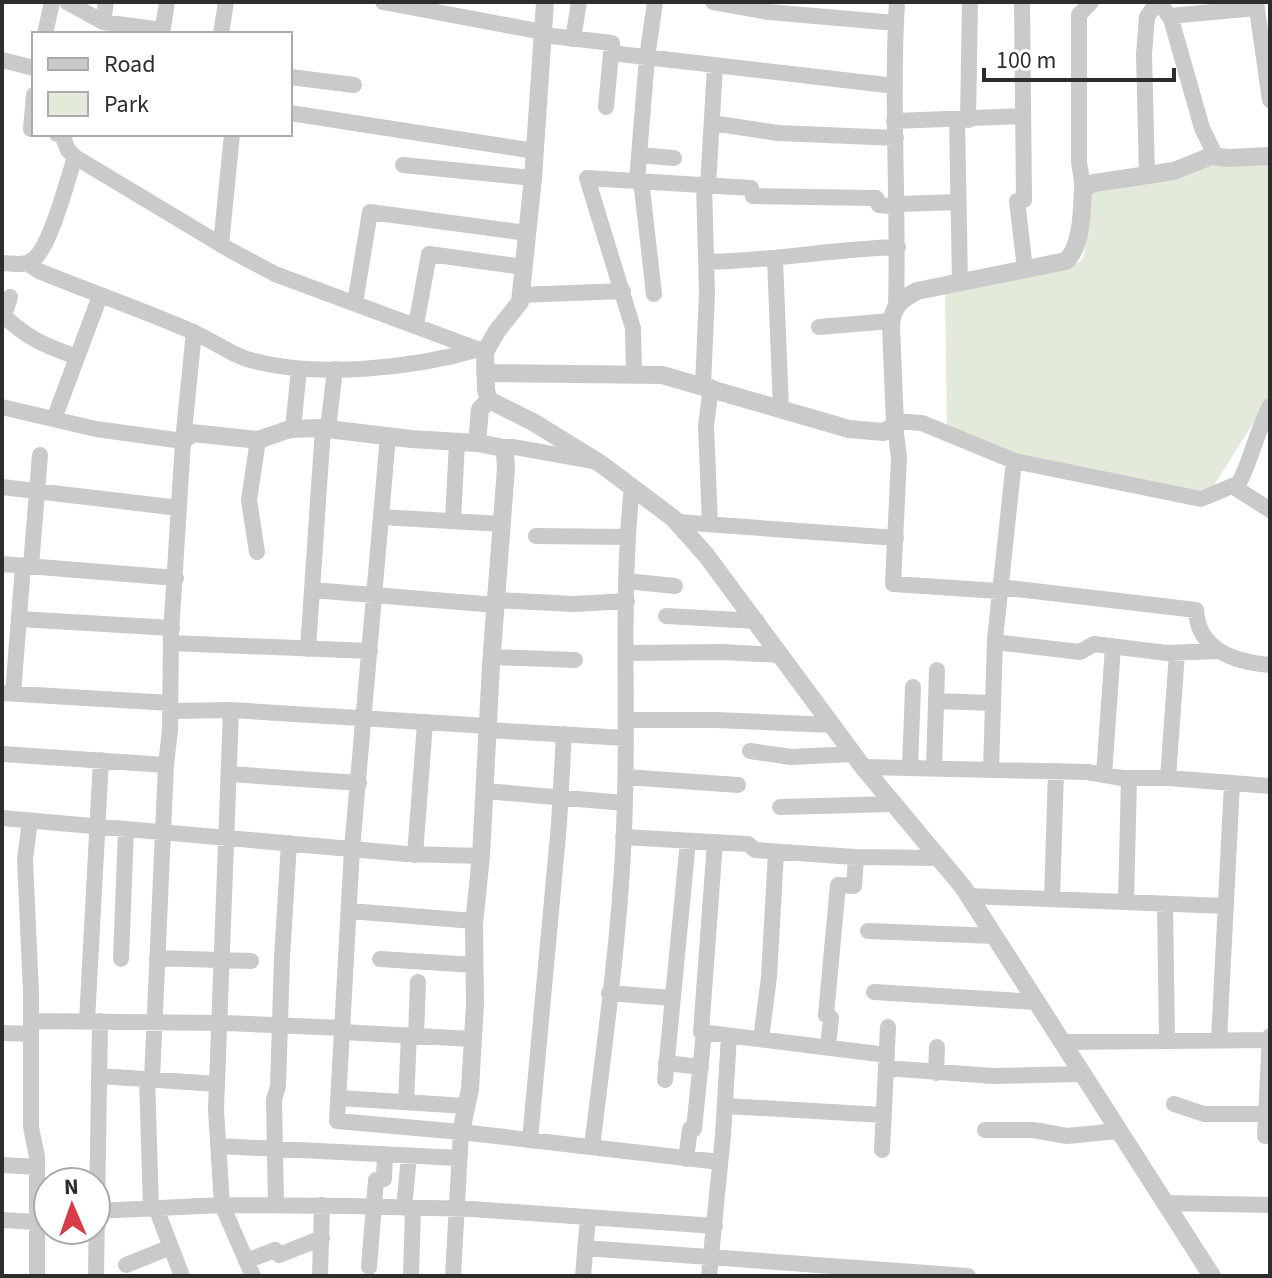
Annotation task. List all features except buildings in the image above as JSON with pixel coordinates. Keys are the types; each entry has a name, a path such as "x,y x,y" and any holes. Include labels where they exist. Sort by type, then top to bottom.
{"street":[{"path":"45,32 52,2"},
{"path":"67,2 103,22 162,32 167,2"},
{"path":"103,22 106,2"},
{"path":"221,32 226,2"},
{"path":"383,2 543,34 612,43 606,107"},
{"path":"27,263 39,271 194,332 239,356 299,369 411,364 482,351 520,302 533,178 545,2"},
{"path":"573,39 579,2"},
{"path":"654,294 639,180 639,155 655,2"},
{"path":"713,2 769,12 824,10 896,23"},
{"path":"897,2 895,130 898,247 894,313 895,423 899,458 893,584 999,589 1196,610 1197,621 1218,651 1243,663 1270,665"},
{"path":"960,283 958,202 970,2"},
{"path":"1022,2 1024,200 1017,201 1025,269"},
{"path":"894,313 899,301 917,291 1066,261 1074,254 1083,188 1079,162 1079,15 1091,2"},
{"path":"1147,176 1144,54 1147,17 1162,7 1261,13 1270,100"},
{"path":"1162,7 1202,128 1216,157"},
{"path":"611,53 895,86"},
{"path":"2,60 32,68"},
{"path":"710,524 706,426 706,186 715,66"},
{"path":"292,77 354,85"},
{"path":"292,113 535,151"},
{"path":"712,123 778,133 895,130 963,120 1022,116"},
{"path":"62,136 68,150 75,157 275,274 482,351"},
{"path":"221,245 232,136"},
{"path":"639,155 674,158"},
{"path":"1083,188 1094,183 1174,171 1211,156 1270,156"},
{"path":"2,263 27,263 46,243 75,157"},
{"path":"403,165 533,178"},
{"path":"634,374 633,328 587,178 751,188 753,196 876,198 879,205 958,202"},
{"path":"355,303 370,212 527,233"},
{"path":"706,262 898,247"},
{"path":"416,325 429,254 524,267"},
{"path":"775,259 781,409"},
{"path":"520,295 623,291"},
{"path":"54,419 100,296"},
{"path":"10,297 4,316 21,332 34,341 77,357"},
{"path":"819,327 894,313"},
{"path":"182,1276 153,1208 150,1079 171,636 183,441 194,332"},
{"path":"482,351 489,400"},
{"path":"293,429 299,369"},
{"path":"308,649 326,428 335,369"},
{"path":"485,373 662,375 849,429 884,432 895,423 922,423 1014,461 1201,499 1239,483 1270,406"},
{"path":"477,443 480,409 489,400"},
{"path":"489,400 533,422 599,463 678,522 757,621 858,760 968,896 1212,1276"},
{"path":"2,407 96,429 183,441 192,433 258,440 293,429 326,428 514,447 599,463"},
{"path":"388,436 352,849 337,1121 720,1162"},
{"path":"257,552 249,500 258,440"},
{"path":"453,521 457,442"},
{"path":"453,1276 461,1132 473,1039 474,921 481,856 506,459 499,447"},
{"path":"40,455 8,694 626,738"},
{"path":"991,770 995,642 1014,461"},
{"path":"2,487 179,508"},
{"path":"592,1147 621,899 626,777 627,537 632,487"},
{"path":"1234,487 1270,510"},
{"path":"381,517 502,524"},
{"path":"678,522 896,538"},
{"path":"536,536 627,537"},
{"path":"2,564 176,578"},
{"path":"626,581 675,586"},
{"path":"312,590 496,603 627,601"},
{"path":"666,616 757,621"},
{"path":"19,619 308,649 370,651"},
{"path":"995,642 1080,652 1094,644 1177,653 1218,651"},
{"path":"1104,775 1113,647"},
{"path":"626,653 781,655"},
{"path":"1168,778 1177,653"},
{"path":"492,657 575,660"},
{"path":"934,768 937,670"},
{"path":"910,767 913,687"},
{"path":"936,701 993,703"},
{"path":"231,710 217,1084 222,1205 250,1268 275,1250 279,1255 322,1238"},
{"path":"626,720 832,725"},
{"path":"415,855 425,723"},
{"path":"530,1140 564,734"},
{"path":"750,751 910,767 1056,771 1270,786"},
{"path":"2,754 166,765"},
{"path":"97,1166 99,1076 94,1021 101,760"},
{"path":"1052,899 1056,771"},
{"path":"230,774 359,783"},
{"path":"626,777 738,785"},
{"path":"1126,902 1129,778"},
{"path":"1219,1040 1232,783"},
{"path":"485,791 625,803"},
{"path":"780,807 893,804"},
{"path":"2,818 415,855 481,856"},
{"path":"30,821 25,859 31,1127 37,1166"},
{"path":"121,959 126,830"},
{"path":"623,837 748,844 755,850 776,852 939,858"},
{"path":"688,841 666,1072 701,1067"},
{"path":"715,842 701,1032 828,1046 936,1073 1082,1074"},
{"path":"276,1205 274,1100 278,1086 289,843"},
{"path":"761,1039 771,963 776,852"},
{"path":"828,1046 831,1018 826,1015 838,885 854,886 856,857"},
{"path":"968,896 1225,906"},
{"path":"1165,904 1167,1040"},
{"path":"349,911 474,921"},
{"path":"868,931 994,936"},
{"path":"157,958 251,961"},
{"path":"380,959 474,965"},
{"path":"406,1102 418,982"},
{"path":"874,992 1036,1002"},
{"path":"609,993 672,998"},
{"path":"2,1033 94,1021 279,1025 473,1039"},
{"path":"882,1150 888,1027"},
{"path":"686,1159 690,1129 694,1129 704,1032"},
{"path":"709,1276 729,1036"},
{"path":"1061,1042 1270,1038 1265,1136"},
{"path":"936,1073 937,1047"},
{"path":"99,1076 217,1084"},
{"path":"339,1098 466,1106"},
{"path":"1174,1104 1204,1114 1266,1114"},
{"path":"725,1106 883,1115"},
{"path":"985,1130 1033,1130 1067,1136 1118,1131"},
{"path":"218,1146 459,1158"},
{"path":"369,1267 372,1206 376,1180 384,1179 385,1154"},
{"path":"409,1156 411,1276"},
{"path":"2,1165 32,1167"},
{"path":"1164,1203 1270,1205"},
{"path":"112,1210 222,1205 372,1206 715,1226"},
{"path":"320,1276 322,1205"},
{"path":"2,1220 32,1217"},
{"path":"583,1276 588,1217"},
{"path":"37,1276 39,1246"},
{"path":"96,1246 96,1276"},
{"path":"126,1265 171,1247"},
{"path":"585,1248 711,1255 832,1271 968,1276"}],"green space":[{"path":"1270,162 1270,403 1266,403 1214,485 1194,493 1011,455 947,430 945,292 1080,262 1084,256 1091,192 1214,163"}]}
